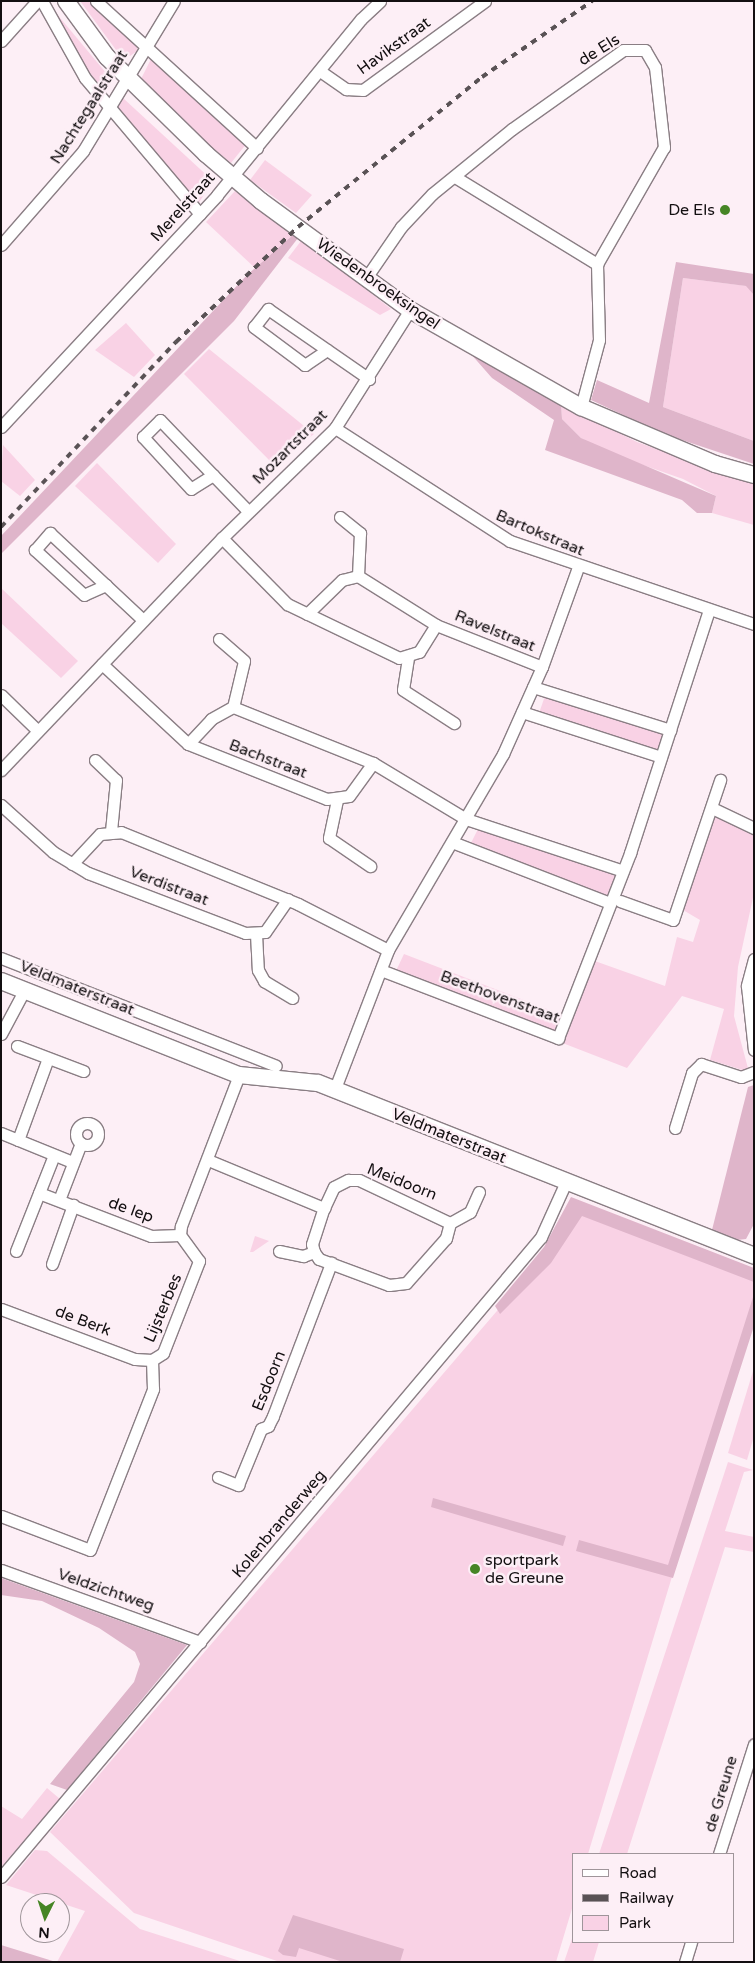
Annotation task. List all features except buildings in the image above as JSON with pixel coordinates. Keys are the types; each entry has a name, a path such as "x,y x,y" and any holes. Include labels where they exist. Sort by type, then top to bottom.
{"street":[{"path":"1,41 37,1"},
{"path":"42,1 85,78 200,214"},
{"name":"Wiedenbroeksingel","path":"66,1 128,78 232,177 410,310 581,406 716,464 754,475"},
{"path":"96,1 145,48 257,148"},
{"name":"Nachtegaalstraat","path":"1,244 60,181 110,107 174,1"},
{"name":"Merelstraat","path":"1,427 200,214 380,1"},
{"name":"Havikstraat","path":"320,71 346,89 363,90 485,1"},
{"name":"de Els","path":"366,278 401,227 455,177 512,129 623,50 645,50 655,67 664,147 597,264"},
{"path":"455,177 597,264 599,340 581,406"},
{"path":"327,350 305,366 254,326 268,309 369,379"},
{"name":"Mozartstraat","path":"1,770 37,730 222,538 335,428 369,379 410,310"},
{"path":"213,475 191,489 143,437 160,420 213,475 248,512"},
{"name":"Bartokstraat","path":"335,428 481,526 578,567 754,624"},
{"path":"307,614 342,580 358,576 360,532 340,517"},
{"path":"106,585 84,595 36,550 50,533 106,585 143,620"},
{"path":"222,538 287,604 408,658 403,690 454,723"},
{"path":"334,1091 388,950 466,819 522,712 542,667 578,567"},
{"name":"Ravelstraat","path":"358,576 436,625 542,667"},
{"name":"Beethovenstraat","path":"381,970 558,1038 615,902 623,871 710,610"},
{"name":"Ravelstraat","path":"408,658 419,652 436,625"},
{"path":"188,744 211,719 233,707 244,661 219,639"},
{"name":"Bachstraat","path":"102,664 188,744 337,800"},
{"path":"533,687 670,730"},
{"path":"1,695 37,730"},
{"path":"233,707 373,763 466,819 623,871"},
{"path":"522,712 662,757"},
{"path":"72,864 100,834 111,831 116,780 95,760"},
{"path":"370,866 329,838 337,800 349,796 373,763"},
{"path":"452,842 615,902 673,920 720,780"},
{"name":"Verdistraat","path":"1,805 72,864 256,934"},
{"path":"712,808 754,828"},
{"name":"Verdistraat","path":"111,831 288,899 388,950"},
{"path":"288,899 272,925 256,934 258,970 264,981 292,998"},
{"path":"754,959 747,986 754,1050"},
{"name":"Veldmaterstraat","path":"3,963 276,1066"},
{"name":"Veldmaterstraat","path":"1,981 239,1075 311,1082 754,1256"},
{"path":"1,1034 24,990"},
{"name":"Veldmaterstraat","path":"140,1036 148,1017"},
{"path":"17,1046 83,1072"},
{"path":"18,1140 48,1058"},
{"path":"675,1128 692,1073 701,1064 741,1077 754,1072"},
{"path":"180,1235 239,1075"},
{"path":"1,1134 70,1161"},
{"path":"59,1200 70,1161 81,1144"},
{"path":"16,1251 54,1155"},
{"path":"208,1160 324,1208"},
{"name":"Meidoorn","path":"314,1252 312,1244 324,1208 339,1182 359,1180 450,1223"},
{"name":"Kolenbranderweg","path":"1,1877 541,1237 566,1182"},
{"path":"279,1251 303,1256 314,1252 332,1263 399,1286 413,1278 446,1238 450,1223 470,1212 479,1192"},
{"name":"de Iep","path":"39,1193 151,1236 180,1235"},
{"path":"52,1264 72,1205"},
{"name":"Lijsterbes","path":"1,1516 90,1550 153,1389 152,1360 166,1349 197,1271 196,1254 180,1235"},
{"name":"Esdoorn","path":"218,1477 238,1485 261,1429 268,1426 273,1416 332,1263"},
{"name":"de Berk","path":"1,1309 135,1358 152,1360"},
{"name":"Veldzichtweg","path":"1,1570 200,1642"},
{"name":"de Greune","path":"719,1853 754,1744"},
{"path":"685,1962 691,1943"}],"green space":[{"path":"80,1 90,1 137,42 137,51 130,56 119,54"},
{"path":"51,7 112,80 105,94 60,31"},
{"path":"152,57 247,143 231,163 178,119 141,79"},
{"path":"123,98 213,181 198,204 117,109"},
{"path":"265,160 312,195 296,213 250,180"},
{"path":"235,191 293,235 255,268 206,222"},
{"path":"301,241 310,245 391,309 380,315 288,258"},
{"path":"683,278 747,286 754,295 754,441 663,407"},
{"path":"126,323 155,355 134,377 95,350"},
{"path":"209,349 314,434 274,465 184,374"},
{"path":"561,404 637,442 754,484 754,525 712,513 716,496 683,479 606,452 581,438 562,419"},
{"path":"3,445 35,480 20,496 1,481"},
{"path":"97,463 176,544 158,563 75,486"},
{"path":"1,588 78,661 61,678 1,623"},
{"path":"545,696 665,733 659,756 538,716"},
{"path":"713,815 739,823 754,835 754,893 738,967 734,1016 749,1072 710,1060 724,1009 682,996 627,1068 560,1042 592,960 665,986 677,937 693,942 700,920 683,910"},
{"path":"480,825 621,873 609,901 469,847"},
{"path":"404,954 565,1016 558,1034 395,973"},
{"name":"sportpark de Greune","path":"574,1211 754,1280 754,1306 588,1853 572,1853 572,1909 556,1962 280,1962 134,1913 50,1832 539,1262"},
{"path":"255,1236 269,1241 253,1252 250,1252"},
{"path":"754,1368 754,1436 747,1460 728,1453"},
{"path":"728,1462 753,1470 744,1472 725,1531 754,1537 754,1552 725,1547 627,1853 599,1853"},
{"path":"47,1788 60,1799 1,1867 1,1806 22,1819"},
{"path":"35,1850 47,1851 140,1929 243,1962 57,1962 67,1943 70,1943 70,1938 85,1911 70,1906 70,1893 30,1893 6,1885"},
{"path":"572,1939 572,1943 599,1943 593,1962 564,1962"}],"shaded area":[{"path":"293,235 298,238 234,321 1,554 1,536 247,275"},
{"path":"676,262 754,274 754,295 746,286 683,278 663,407 754,441 754,464 664,434 591,400 597,380 649,403"},
{"path":"470,353 561,404 562,419 581,438 716,496 712,513 697,513 682,500 545,450 554,420 492,378"},
{"path":"754,1085 754,1224 746,1239 737,1240 712,1230 748,1087"},
{"path":"571,1197 754,1268 754,1282 582,1216 551,1263 500,1314 495,1306 544,1247"},
{"path":"754,1294 754,1326 673,1578 576,1551 579,1540 668,1565"},
{"path":"433,1498 566,1536 563,1546 431,1507"},
{"path":"1,1578 187,1645 67,1790 50,1784 134,1682 140,1664 135,1652 99,1628 42,1601 1,1595"},
{"path":"293,1915 404,1949 400,1962 343,1962 299,1948 296,1957 283,1955 278,1951"},
{"path":"1,1945 56,1962 1,1962"}],"railway":[{"path":"1,527 176,342 298,227 482,77 592,1"}],"place":[{"name":"De Els","path":"725,210"},
{"name":"sportpark de Greune","path":"475,1569"}]}
